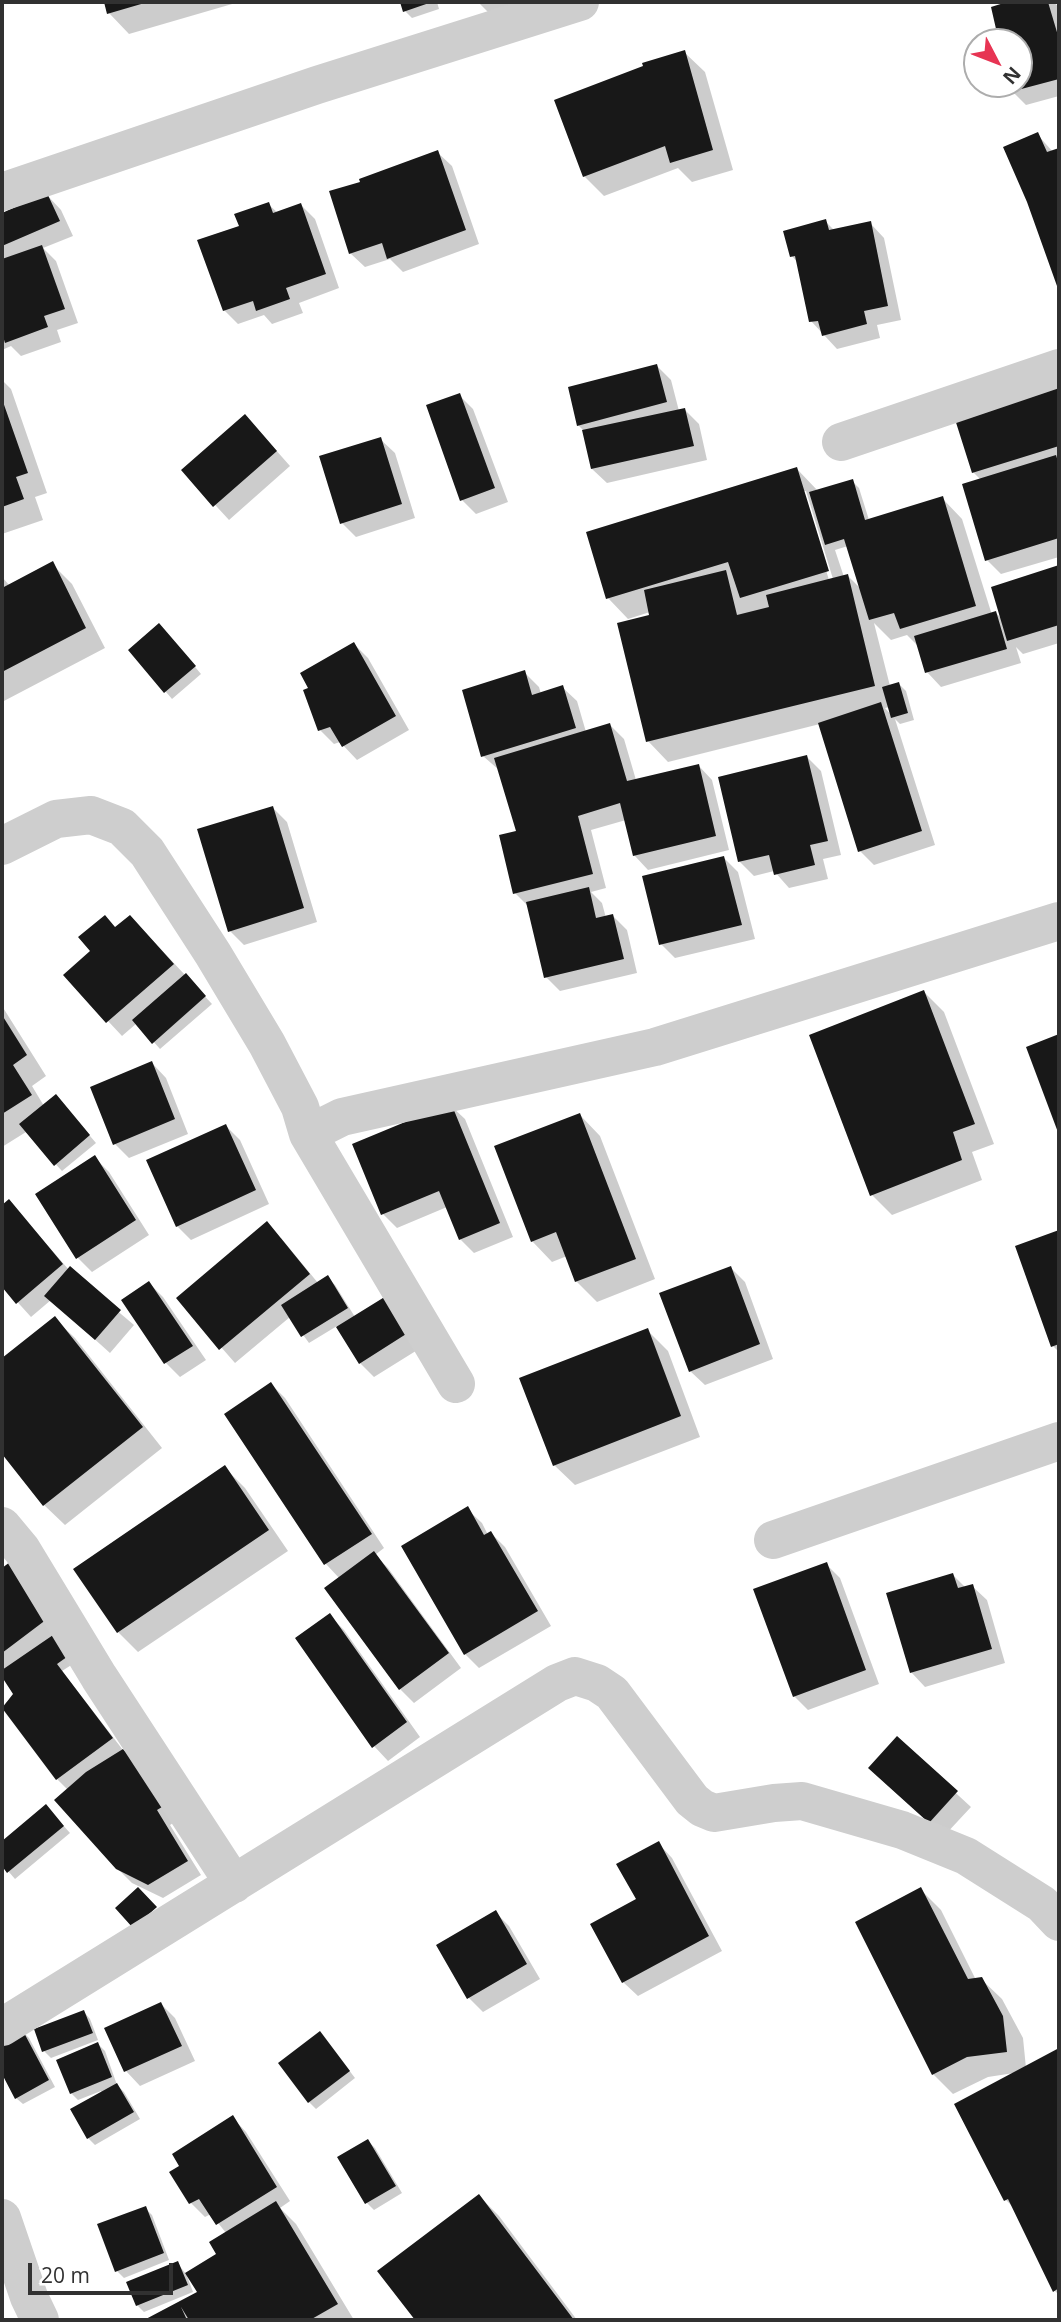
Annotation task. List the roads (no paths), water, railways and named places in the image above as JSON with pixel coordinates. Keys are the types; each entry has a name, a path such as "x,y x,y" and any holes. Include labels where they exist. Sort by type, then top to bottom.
{"street":[{"path":"2,192 317,85 580,2"},
{"path":"841,442 1059,368"},
{"path":"2,846 56,820 91,815 122,827 147,852 214,954 267,1044 300,1107 308,1134 456,1384"},
{"path":"308,1134 342,1117 655,1047 1059,921"},
{"path":"774,1540 1059,1441"},
{"path":"2,1526 22,1550 99,1677 234,1884"},
{"path":"2,2027 557,1683 575,1676 597,1683 612,1693 692,1800 702,1808 714,1814 774,1803 802,1801 902,1830 966,1856 1042,1904 1059,1922"},
{"path":"2,2218 29,2297 40,2320"}]}
